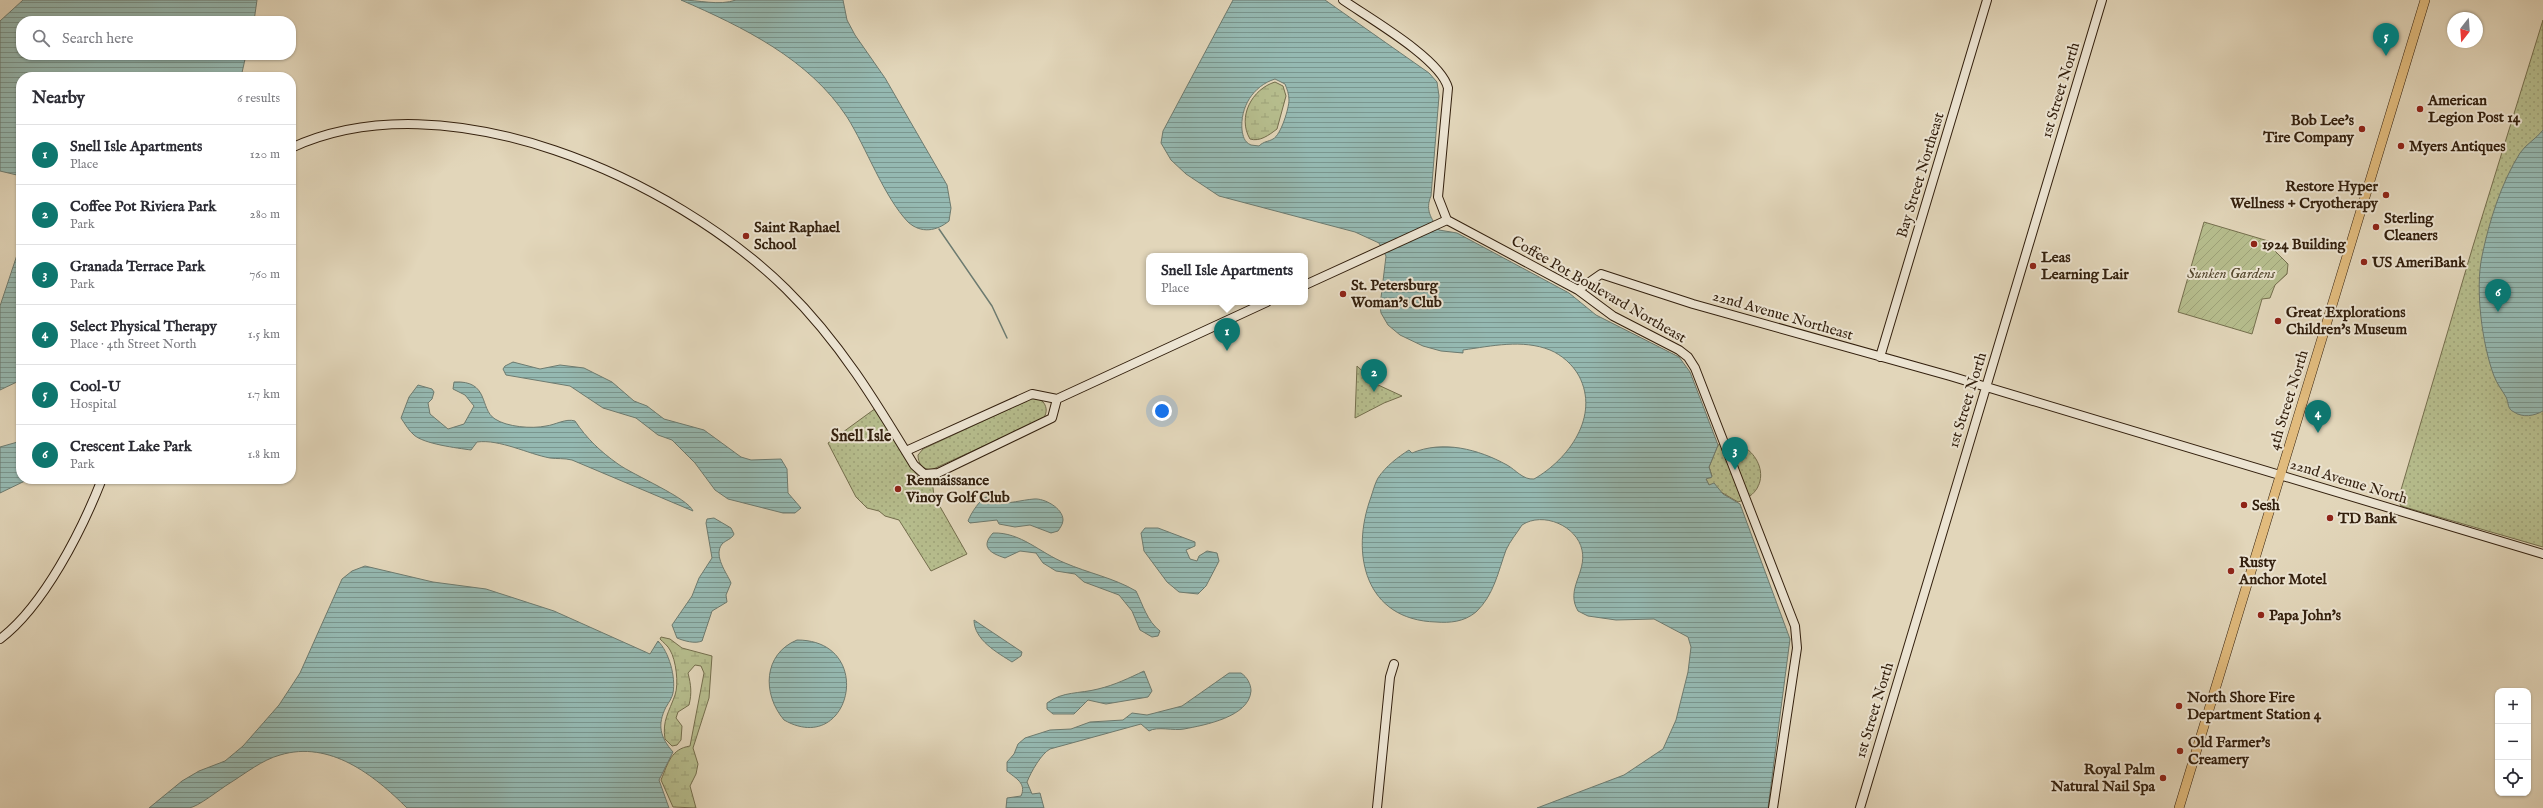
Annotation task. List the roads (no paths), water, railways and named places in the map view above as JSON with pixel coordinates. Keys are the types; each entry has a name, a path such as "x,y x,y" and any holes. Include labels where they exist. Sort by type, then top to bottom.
{"main road":[{"name":"4th Street North","path":"2179,808 2425,0"}],"street":[{"path":"1308,284 1447,220 1438,197 1448,88 1445,77 1429,60 1343,0"},
{"name":"Bay Street Northeast","path":"1880,358 1987,0"},
{"name":"1st Street North","path":"1860,808 2102,0"},
{"path":"296,146 322,136 364,127 401,124 434,126 487,134 538,146 573,157 629,180 675,204 721,234 786,290 826,332 848,361 906,452 920,471 928,475 938,473 1052,418 1057,400"},
{"name":"Coffee Pot Boulevard Northeast","path":"1447,220 1578,290 1606,312 1688,357 1700,379 1795,626 1797,648 1773,808"},
{"name":"22nd Avenue Northeast","path":"1578,290 1601,274 1693,304 1986,387"},
{"path":"906,452 1032,394 1057,400 1261,305"},
{"name":"22nd Avenue North","path":"1986,387 2543,554"},
{"path":"0,640 40,597 83,520 100,484"},
{"path":"1377,808 1391,663"}],"water":[{"path":"23,0 257,0 255,16 16,16 16,60 245,60 242,72 16,72 16,175 0,171 0,21"},
{"path":"681,0 723,3 736,0 843,0 847,20 855,35 885,78 947,185 951,208 949,221 939,227 929,230 918,228 908,222 899,212 883,186 847,117 832,96 814,78 773,47 751,34"},
{"path":"1233,0 1325,0 1429,73 1437,82 1439,96 1429,210 1431,218 1439,230 1457,233 1569,293 1596,315 1679,357 1690,372 1718,445 1709,467 1712,477 1706,479 1709,485 1714,483 1723,494 1740,504 1790,639 1768,808 1537,808 1624,775 1663,749 1676,720 1688,672 1691,647 1688,637 1654,619 1616,620 1588,616 1578,611 1574,595 1582,566 1582,550 1579,541 1573,534 1558,523 1549,520 1530,521 1522,525 1506,550 1495,583 1482,605 1476,612 1467,618 1452,622 1436,622 1412,618 1393,610 1379,597 1369,580 1364,561 1362,540 1365,519 1377,480 1388,466 1409,450 1412,453 1436,447 1460,448 1496,459 1530,479 1534,479 1547,470 1559,460 1569,448 1578,435 1583,421 1586,406 1585,391 1579,376 1574,368 1563,358 1550,350 1539,347 1507,344 1463,350 1463,353 1441,351 1423,346 1400,335 1388,325 1381,313 1380,306 1386,256 1379,243 1355,232 1219,196 1186,174 1171,160 1161,143 1163,131","holes":["1275,79 1285,84 1289,96 1289,104 1279,132 1276,137 1259,146 1249,144 1243,137 1242,121 1243,113 1250,98 1254,92 1267,82"]},
{"path":"2543,130 2543,411 2525,416 2517,414 2510,409 2506,397 2495,379 2483,333 2479,284 2485,243 2501,190 2522,150"},
{"path":"16,258 16,382 0,390 0,306"},
{"path":"513,362 540,369 560,365 584,368 612,382 634,401 647,406 664,419 704,430 741,457 751,460 781,459 787,469 788,493 801,508 795,513 783,513 728,499 715,490 695,463 672,440 658,435 636,418 603,408 570,386 506,375 503,369 505,366"},
{"path":"454,382 465,383 479,390 490,414 495,419 506,424 520,427 540,427 568,420 575,421 600,450 625,469 671,493 689,506 693,511 572,460 550,458 504,445 486,442 477,442 471,450 458,448 425,441 414,435 401,418 409,397 418,385 432,389 434,392 432,399 428,403 430,414 448,429 464,424 474,406 465,395 453,389"},
{"path":"16,442 16,484 19,484 0,493 0,447"},
{"path":"988,496 996,503 1034,499 1048,502 1060,512 1063,520 1061,526 1058,531 1051,533 1030,525 1015,527 999,524 997,520 970,523 968,521 974,510 982,500"},
{"path":"714,518 731,528 734,534 722,544 719,554 731,583 726,595 727,602 712,611 702,641 686,641 677,638 672,625 692,596 699,578 712,558 706,523 707,519"},
{"path":"1145,528 1158,528 1195,542 1195,546 1186,550 1190,559 1197,561 1199,556 1207,551 1217,553 1219,561 1206,586 1198,594 1179,592 1167,582 1144,551 1141,533"},
{"path":"993,533 1013,536 1021,539 1056,559 1074,567 1128,586 1136,591 1149,618 1160,631 1158,636 1152,637 1140,630 1132,611 1119,595 1084,582 1075,574 1056,571 1043,563 1036,553 1020,551 1005,558 991,552 988,549 987,542"},
{"path":"365,566 433,582 486,589 554,611 650,654 658,641 671,665 674,687 673,695 663,713 661,720 661,731 665,741 673,752 659,780 669,808 407,808 380,784 350,764 333,756 316,752 298,752 280,755 267,760 193,807 149,808 182,781 199,771 225,761 243,746 279,705 300,673 342,579 352,571"},
{"path":"974,620 1022,652 1021,656 1012,662 994,650 982,640 978,634"},
{"path":"797,640 822,645 838,658 846,675 846,694 839,711 826,724 807,727 784,720 777,710 772,698 769,687 772,665 786,646"},
{"path":"1144,671 1152,691 1148,697 1106,704 1088,700 1074,714 1053,714 1047,709 1047,703 1059,696 1091,691 1122,681"},
{"path":"1229,673 1241,673 1248,681 1251,688 1248,700 1243,707 1234,713 1214,722 1184,729 1156,729 1149,731 1141,724 1050,749 1040,759 1027,782 1032,794 1040,793 1044,808 1006,808 1007,798 1021,796 1021,784 1007,771 1007,762 1014,754 1018,744 1025,738 1050,730 1071,729 1090,722 1123,720 1132,713 1147,715 1182,706"}],"waterway":[{"path":"939,229 992,306 1007,338"}],"place":[{"name":"Cool-U","path":"2386,56"},
{"name":"American Legion Post 14","path":"2420,109"},
{"name":"Bob Lee's Tire Company","path":"2362,129"},
{"name":"Myers Antiques","path":"2401,146"},
{"name":"Restore Hyper Wellness + Cryotherapy","path":"2386,195"},
{"name":"Sterling Cleaners","path":"2376,227"},
{"name":"Saint Raphael School","path":"746,236"},
{"name":"1924 Building","path":"2254,244"},
{"name":"US AmeriBank","path":"2364,262"},
{"name":"Leas Learning Lair","path":"2033,266"},
{"name":"St. Petersburg Woman's Club","path":"1343,294"},
{"name":"Crescent Lake Park","path":"2498,312"},
{"name":"Great Explorations Children's Museum","path":"2278,321"},
{"name":"Snell Isle Apartments","path":"1227,351"},
{"name":"Coffee Pot Riviera Park","path":"1374,392"},
{"name":"Select Physical Therapy","path":"2318,433"},
{"name":"Granada Terrace Park","path":"1735,470"},
{"name":"Rennaissance Vinoy Golf Club","path":"898,489"},
{"name":"Sesh","path":"2244,505"},
{"name":"TD Bank","path":"2330,518"},
{"name":"Rusty Anchor Motel","path":"2231,571"},
{"name":"Papa John's","path":"2261,615"},
{"name":"North Shore Fire Department Station 4","path":"2179,706"},
{"name":"Old Farmer's Creamery","path":"2180,751"},
{"name":"Royal Palm Natural Nail Spa","path":"2163,778"}],"district":[{"name":"Snell Isle","path":"861,435"}],"park label":[{"name":"Sunken Gardens","path":"2231,273"}]}
